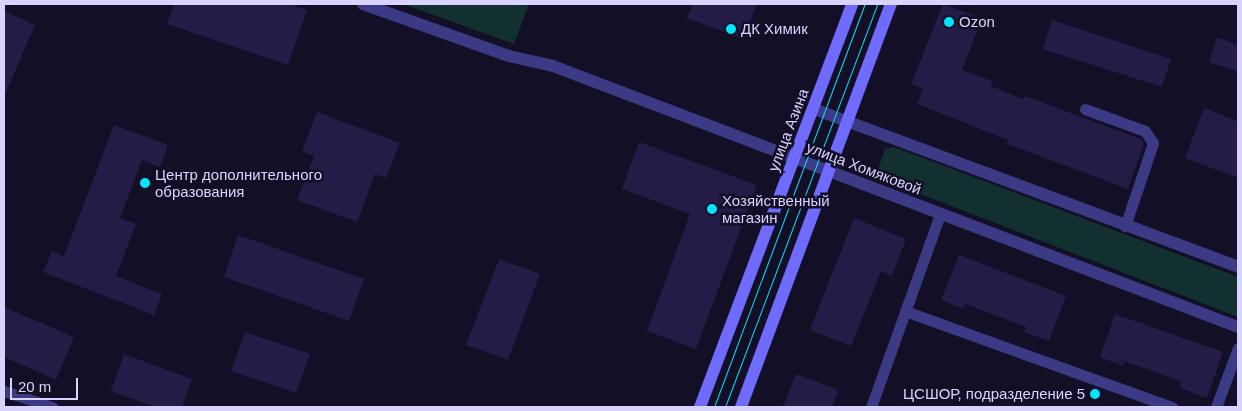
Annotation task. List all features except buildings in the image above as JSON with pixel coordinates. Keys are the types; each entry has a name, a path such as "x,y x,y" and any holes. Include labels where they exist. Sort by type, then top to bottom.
{"main road":[{"name":"улица Азина","path":"700,407 852,4"},
{"path":"741,407 846,120 891,4"}],"street":[{"name":"улица Хомяковой","path":"363,4 509,56 553,66 1238,327"},
{"path":"814,108 1238,267"}],"lane":[{"path":"1085,109 1145,131 1153,143 1125,226"},
{"path":"871,407 940,214"},
{"path":"905,312 1172,407"},
{"path":"1216,407 1238,348"},
{"path":"4,391 52,407"}],"green space":[{"path":"403,4 529,4 514,44"},
{"path":"894,147 1238,277 1238,317 884,180 877,172 885,149"}],"tram line":[{"path":"714,407 865,4"},
{"path":"725,407 877,4"}],"place":[{"name":"Ozon","path":"949,22"},
{"name":"ДК Химик","path":"731,29"},
{"name":"Центр дополнительного образования","path":"145,183"},
{"name":"Хозяйственный магазин","path":"712,209"},
{"name":"ЦСШОР, подразделение 5","path":"1095,394"}]}
